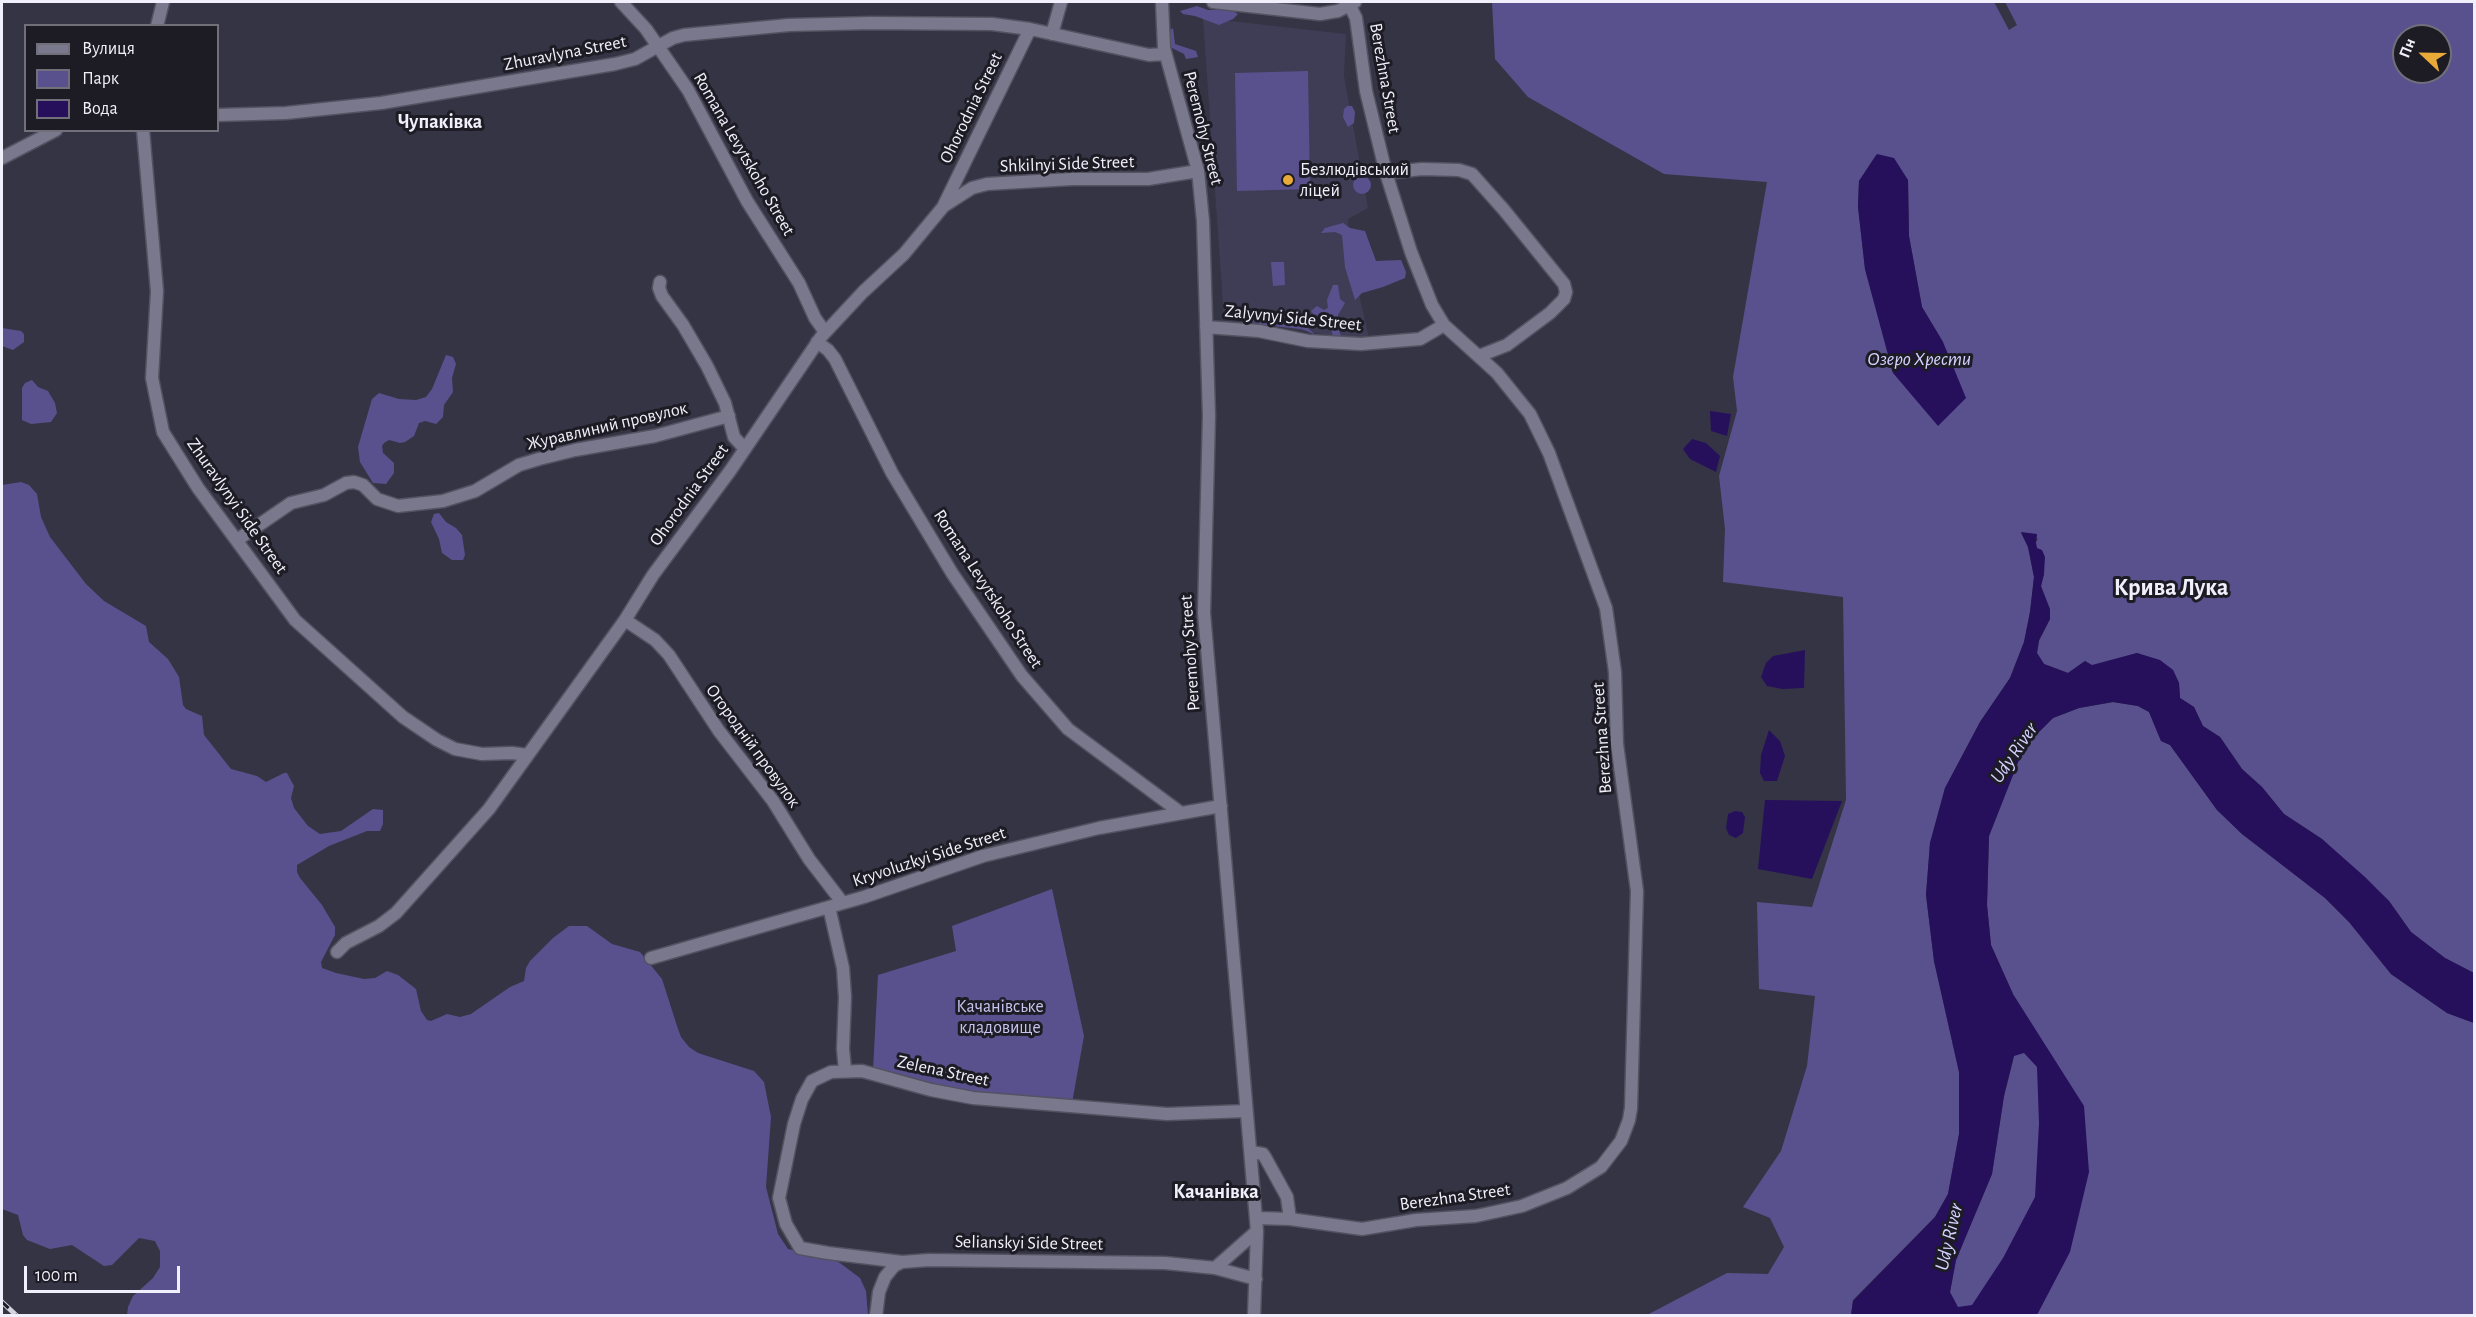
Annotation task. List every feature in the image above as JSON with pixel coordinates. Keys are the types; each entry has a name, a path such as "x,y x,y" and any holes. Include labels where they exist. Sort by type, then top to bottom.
{"street":[{"path":"158,24 163,2"},
{"name":"Romana Levytskoho Street","path":"621,2 659,47 694,101 747,201 799,283 821,337 835,359 892,473 952,573 1022,676 1074,734 1180,813"},
{"path":"1052,34 1061,2"},
{"name":"Peremohy Street","path":"1166,2 1165,54 1198,171 1203,220 1209,416 1204,604 1251,1152 1256,1224 1254,1316"},
{"path":"1213,2 1320,14 1338,11 1353,4"},
{"name":"Berezhna Street","path":"1256,1224 1290,1219 1362,1229 1416,1220 1476,1215 1522,1206 1582,1180 1601,1167 1615,1152 1629,1120 1637,891 1617,744 1615,672 1607,614 1539,431 1516,394 1479,356 1444,325 1435,312 1411,252 1386,173 1366,91 1353,4"},
{"name":"Zhuravlyna Street","path":"219,116 286,113 381,103 615,64 635,59 684,34 797,25 954,23 1029,29 1149,55 1165,54"},
{"name":"Ohorodnia Street","path":"337,952 350,941 387,921 401,908 489,809 625,620 653,575 745,449 821,337 904,254 943,207 1029,29"},
{"path":"2,158 52,132"},
{"name":"Zhuravlynyi Side Street","path":"143,132 157,291 152,378 161,424 198,488 295,620 404,717 437,741 455,749 482,754 527,755"},
{"path":"1386,173 1422,169 1459,170 1472,174 1564,284 1566,296 1550,313 1507,345 1479,356"},
{"name":"Shkilnyi Side Street","path":"943,207 972,188 987,184 1078,179 1148,179 1198,171"},
{"path":"660,282 659,288 662,296 694,342 722,395 736,441 745,449"},
{"name":"Zalyvnyi Side Street","path":"1206,327 1259,331 1308,341 1371,344 1420,339 1444,325"},
{"name":"Журавлиний провулок","path":"237,540 291,503 324,495 346,483 354,482 363,485 377,499 398,506 443,501 475,491 519,465 539,459 656,436 729,416"},
{"name":"Огородній провулок","path":"625,620 655,640 669,655 719,731 772,801 809,859 842,902"},
{"name":"Kryvoluzkyi Side Street","path":"651,957 906,884 983,856 1090,830 1221,806"},
{"path":"829,907 843,976 845,1070"},
{"name":"Zelena Street","path":"800,1248 786,1224 779,1198 796,1116 802,1099 812,1081 827,1073 845,1070 862,1071 973,1098 1167,1114 1246,1111"},
{"path":"1251,1152 1263,1154 1265,1157 1287,1197 1290,1219"},
{"path":"1215,1268 1256,1224"},
{"name":"Selianskyi Side Street","path":"800,1248 902,1262 929,1260 1165,1263 1215,1268 1256,1279"},
{"path":"876,1316 879,1292 885,1277 894,1266 902,1262"}],"shaded area":[{"name":"Безлюдівський ліцей","path":"1203,18 1346,34 1344,76 1368,208 1348,219 1349,250 1369,338 1335,336 1224,318"}],"green space":[{"path":"1492,2 1994,2 2009,30 2017,25 2005,2 2474,2 2474,973 2445,958 2411,932 2389,901 2322,839 2284,814 2262,787 2242,769 2220,737 2203,726 2194,707 2180,698 2179,683 2173,670 2160,661 2137,653 2092,666 2085,661 2068,673 2044,664 2037,653 2039,641 2050,619 2041,586 2044,574 2035,543 2038,539 2021,533 2028,547 2034,577 2024,642 2010,678 1980,722 1945,788 1930,843 1926,895 1934,961 1959,1072 1959,1134 1948,1194 1935,1217 1853,1300 1851,1315 1647,1315 1727,1273 1768,1274 1784,1247 1770,1218 1743,1207 1781,1151 1807,1066 1815,996 1759,989 1757,902 1812,907 1846,800 1843,597 1723,582 1725,529 1719,476 1737,411 1733,377 1767,182 1664,174 1528,97 1495,59","holes":["1876,155 1908,180 1909,236 1922,307 1943,342 1893,373 1865,269 1858,207 1859,181"]},
{"path":"1197,6 1208,10 1231,10 1238,14 1233,19 1219,25 1183,14 1180,11"},
{"path":"1173,28 1175,44 1196,51 1198,57 1186,59 1184,54 1170,47 1169,31"},
{"path":"1308,71 1310,189 1237,191 1235,73"},
{"path":"1347,106 1352,106 1355,112 1354,123 1348,127 1343,117"},
{"path":"1362,176 1368,179 1371,185 1368,191 1362,194 1356,191 1353,185 1356,179"},
{"path":"1343,223 1350,228 1365,231 1376,261 1401,260 1406,272 1405,278 1362,293 1355,300 1345,267 1342,235 1335,232 1321,233 1325,228"},
{"path":"1271,262 1284,262 1285,285 1273,286"},
{"path":"1333,285 1338,285 1340,299 1345,303 1338,315 1338,328 1341,336 1336,338 1322,317 1311,311 1317,306 1324,310 1328,308 1327,300"},
{"path":"1260,312 1279,323 1305,326 1316,335 1302,329 1263,325 1238,318 1240,315"},
{"path":"2,328 21,331 24,334 24,342 13,350 2,346"},
{"path":"446,355 453,357 456,364 452,378 453,392 444,405 443,417 436,424 425,421 419,423 414,436 405,442 389,440 384,443 383,453 394,463 394,473 386,484 373,483 360,462 358,447 372,399 379,393 399,399 416,400 426,397 432,389"},
{"path":"32,380 38,387 48,391 55,403 57,413 51,422 31,424 22,420 22,388 25,383"},
{"path":"21,482 29,485 37,494 41,517 50,537 86,584 104,601 146,626 149,642 168,659 179,677 183,705 186,709 202,716 204,735 231,769 257,776 266,782 287,773 294,786 291,798 294,808 308,826 320,834 341,831 373,809 383,810 383,824 380,831 367,831 329,846 297,865 300,878 322,905 335,927 335,935 321,962 322,968 364,979 375,978 387,971 398,975 416,989 421,1011 427,1020 431,1021 447,1014 460,1017 471,1014 510,987 524,981 526,968 530,961 569,926 587,926 612,944 640,952 662,979 681,1037 689,1047 698,1053 754,1071 764,1082 771,1117 766,1187 778,1234 788,1249 830,1258 860,1278 866,1291 868,1315 127,1315 133,1296 153,1278 160,1267 160,1251 155,1241 139,1238 112,1265 104,1266 72,1245 50,1249 27,1240 23,1235 18,1215 2,1209 2,485"},
{"path":"439,513 462,535 465,555 463,560 452,560 442,553 439,539 431,522 434,514"},
{"path":"2113,702 2138,706 2149,712 2161,741 2170,745 2217,810 2242,834 2325,898 2349,922 2391,974 2447,1013 2474,1023 2474,1315 1937,1316 1950,1292 1956,1260 1992,1174 2004,1096 2014,1056 2013,994 1991,945 1987,905 1989,836 2024,747 2053,718 2079,708"},
{"name":"Качанівське кладовище","path":"1052,889 1084,1036 1072,1103 966,1094 873,1070 878,975 956,951 952,926"}],"water":[{"name":"Озеро Хрести","path":"1877,154 1894,158 1908,180 1909,236 1922,307 1943,342 1966,398 1938,426 1893,373 1865,269 1858,207 1859,181"},
{"path":"1710,411 1731,414 1727,436 1711,431"},
{"path":"1692,439 1706,443 1720,456 1716,472 1690,459 1683,449"},
{"name":"Udy River","path":"2021,532 2037,534 2037,548 2042,550 2045,557 2041,586 2050,609 2050,619 2039,640 2037,653 2044,664 2068,673 2085,661 2092,665 2137,653 2160,660 2173,670 2179,683 2180,698 2194,707 2203,726 2220,737 2242,769 2262,787 2284,814 2322,839 2365,877 2389,901 2411,932 2445,958 2474,973 2474,1023 2447,1013 2391,974 2349,922 2325,898 2242,834 2217,810 2170,745 2161,741 2149,712 2138,706 2113,702 2079,708 2053,718 2024,747 1989,836 1987,905 1991,945 2013,994 2084,1106 2089,1172 2070,1252 2037,1315 1851,1315 1853,1301 1935,1217 1948,1194 1959,1134 1959,1072 1934,961 1926,895 1930,843 1945,788 1980,722 2010,678 2024,642 2034,577 2028,547","holes":["2024,1053 2037,1067 2039,1123 2035,1197 2003,1258 1972,1305 1958,1307 1950,1292 1956,1260 1992,1174 2004,1096 2014,1056"]},
{"path":"1805,650 1804,688 1782,689 1767,686 1761,677 1766,663 1773,656"},
{"path":"1769,730 1780,741 1785,756 1777,781 1764,781 1760,773 1761,755"},
{"path":"1765,800 1842,801 1812,879 1758,869"},
{"path":"1735,811 1742,812 1745,817 1743,833 1736,838 1729,835 1726,828 1728,814"}],"railway":[{"path":"2,1302 17,1316"}],"place":[{"name":"Безлюдівський ліцей","path":"1288,180"}],"district":[{"name":"Чупаківка","path":"440,122"},
{"name":"Крива Лука","path":"2171,588"},
{"name":"Качанівка","path":"1216,1192"}]}
